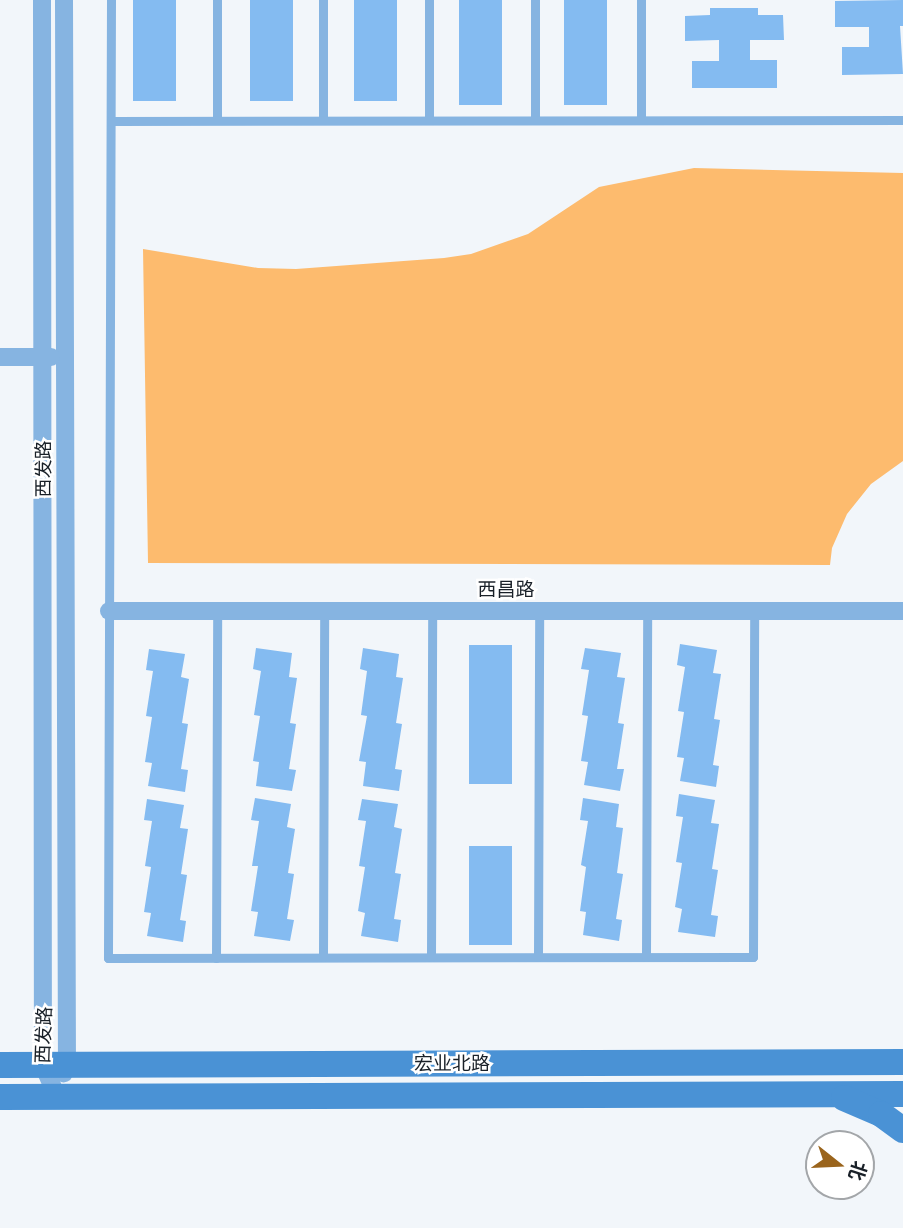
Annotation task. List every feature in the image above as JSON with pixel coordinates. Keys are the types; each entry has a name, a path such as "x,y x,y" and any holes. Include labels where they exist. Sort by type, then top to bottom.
{"main road":[{"name":"宏业北路","path":"0,1065 903,1062"},
{"path":"825,1094 863,1105 903,1130"},
{"name":"宏业北路","path":"0,1097 903,1094"}],"street":[{"name":"西发路","path":"42,0 42,357 57,1097"},
{"name":"西发路","path":"55,1065 65,357 64,0"},
{"path":"0,357 65,357"},
{"name":"西昌路","path":"109,611 903,611"}],"lane":[{"path":"111,0 108,958 753,957 754,611"},
{"path":"217,0 217,120"},
{"path":"323,0 323,120"},
{"path":"429,0 429,120"},
{"path":"535,0 535,120"},
{"path":"641,0 641,120"},
{"path":"111,121 903,120"},
{"path":"215,958 217,611"},
{"path":"323,957 324,611"},
{"path":"430,957 432,611"},
{"path":"538,957 539,611"},
{"path":"646,957 647,611"}],"shaded area":[{"path":"694,168 903,173 903,461 871,484 847,514 832,548 830,565 148,563 143,249 258,268 296,269 444,258 471,254 528,234 599,187"}],"building":[{"path":"133,0 176,0 176,101 133,101"},
{"path":"250,0 293,0 293,101 250,101"},
{"path":"354,0 397,0 397,101 354,101"},
{"path":"459,0 502,0 502,105 459,105"},
{"path":"564,0 607,0 607,105 564,105"},
{"path":"903,0 903,26 900,26 903,74 842,75 842,47 869,47 869,27 835,27 835,1"},
{"path":"710,8 758,8 758,15 783,15 784,40 750,40 750,60 777,60 777,88 692,88 692,61 719,61 719,40 685,41 685,16 710,15"},
{"path":"680,644 717,650 713,673 721,674 714,719 720,720 713,765 719,766 716,787 680,781 684,758 677,757 684,712 678,711 685,667 677,665"},
{"path":"469,645 512,645 512,784 469,784"},
{"path":"256,648 292,653 289,677 297,678 290,723 296,724 289,769 296,770 292,791 256,786 259,762 253,761 260,716 254,715 261,671 253,669"},
{"path":"363,648 399,654 396,677 403,678 396,723 402,724 395,769 402,770 399,791 363,786 366,762 359,761 367,716 361,715 367,671 360,669"},
{"path":"585,648 621,653 617,677 625,678 618,723 624,724 617,769 624,769 620,791 584,785 588,762 581,761 588,716 582,715 589,670 581,669"},
{"path":"149,649 185,654 181,677 189,679 182,723 188,724 181,769 188,770 185,792 148,786 152,763 145,762 152,717 146,716 153,671 146,670"},
{"path":"679,794 715,800 711,823 719,824 712,869 718,870 711,915 718,916 715,937 678,932 682,909 675,907 682,863 676,862 683,817 676,816"},
{"path":"255,798 291,804 287,827 295,829 288,873 294,874 287,919 294,920 290,941 254,936 258,912 251,911 258,866 252,866 259,821 251,820"},
{"path":"583,798 619,804 616,827 623,828 617,873 623,874 616,919 622,920 619,941 583,935 586,912 580,911 586,867 581,865 588,821 580,820"},
{"path":"147,799 184,805 180,828 188,829 181,874 187,875 180,920 186,921 183,942 147,936 151,913 144,912 151,867 145,866 152,821 144,820"},
{"path":"362,799 398,804 394,827 402,829 395,873 401,874 394,919 401,920 398,942 361,936 365,913 358,911 365,867 359,866 366,821 358,820"},
{"path":"469,846 512,846 512,945 469,945"}]}
